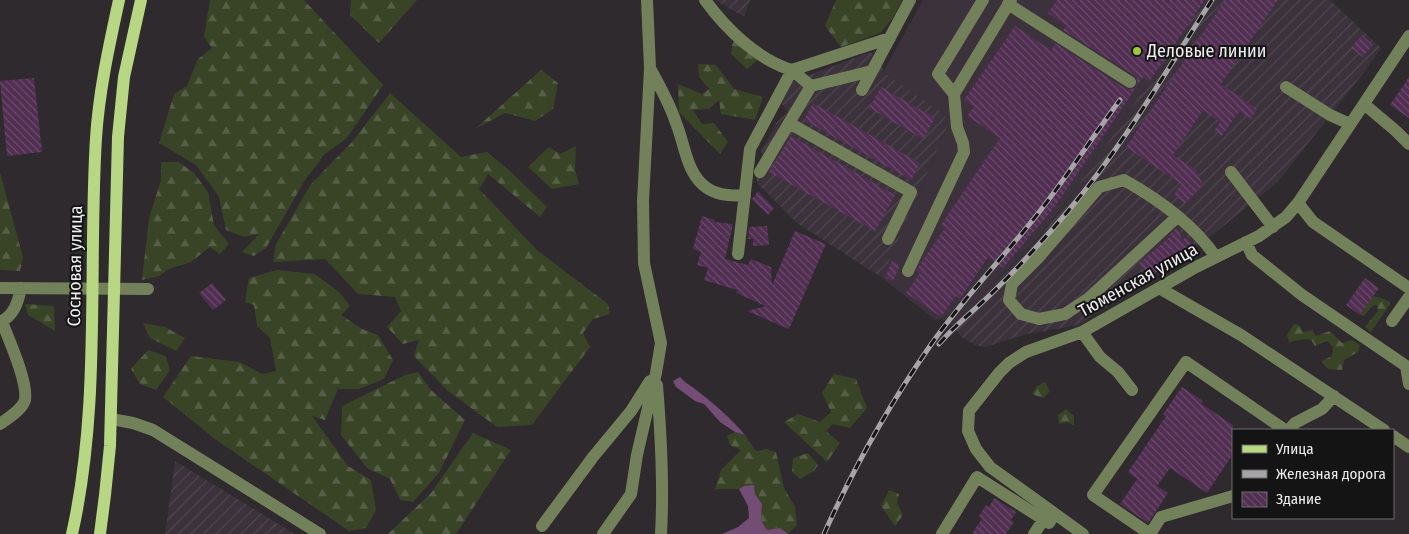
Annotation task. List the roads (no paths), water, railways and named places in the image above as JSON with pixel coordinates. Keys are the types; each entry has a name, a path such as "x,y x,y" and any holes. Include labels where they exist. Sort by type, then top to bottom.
{"main road":[{"name":"Сосновая улица","path":"72,534 86,436 93,287 96,137 104,69 118,0"},
{"path":"100,534 106,495 111,419 118,138 124,77 141,0"}],"street":[{"path":"603,534 631,494 636,455 656,373 660,343 644,263 643,201 650,68 647,0"},
{"path":"705,0 736,36 778,66 792,70 811,86"},
{"path":"862,90 910,0"},
{"path":"908,271 964,152 957,127 954,94 938,74 983,0"},
{"path":"954,94 1010,2 1130,82"},
{"path":"738,254 750,149 792,70 890,38"},
{"name":"Тюменская улица","path":"1083,534 1070,525 1049,516 986,461 976,449 968,431 969,410 999,373 1009,363 1026,352 1082,332 1273,227 1286,217 1298,203 1350,124 1407,44"},
{"path":"650,68 676,123 691,168 698,180 708,189 719,194 745,196"},
{"path":"760,172 811,86 872,71"},
{"path":"1286,87 1330,115 1350,124"},
{"path":"1364,104 1409,144"},
{"path":"789,123 911,192 888,239"},
{"path":"1231,172 1273,227"},
{"path":"1177,217 1088,298 1065,314 1039,319 1021,314 1010,300 1012,284 1038,258 1099,187 1124,180 1152,196 1177,217 1205,241 1216,257"},
{"path":"1298,203 1313,222 1409,288"},
{"path":"1246,242 1252,255 1302,295 1407,367 1409,384"},
{"path":"0,288 148,288"},
{"path":"0,424 20,408 24,400 24,383 1,322 10,316 17,304 21,288"},
{"path":"1159,288 1241,334 1383,429"},
{"path":"1392,321 1409,298"},
{"path":"1082,332 1100,356 1118,372 1132,390"},
{"path":"1232,496 1161,517 1150,534 1093,495 1186,362 1284,429"},
{"path":"542,526 593,457 631,410 656,373"},
{"path":"656,373 662,447 663,500 661,534"},
{"path":"1291,429 1295,422 1322,409 1334,396"},
{"path":"111,419 133,423 153,430 320,534"},
{"path":"1394,437 1409,447"},
{"path":"942,534 976,477 1049,516 1034,534"}],"railway":[{"path":"939,344 1023,262 1089,186 1144,108 1212,0"},
{"path":"824,534 872,438 930,346 956,311 1061,184 1120,100"}],"place":[{"name":"Деловые линии","path":"1137,51"}]}
